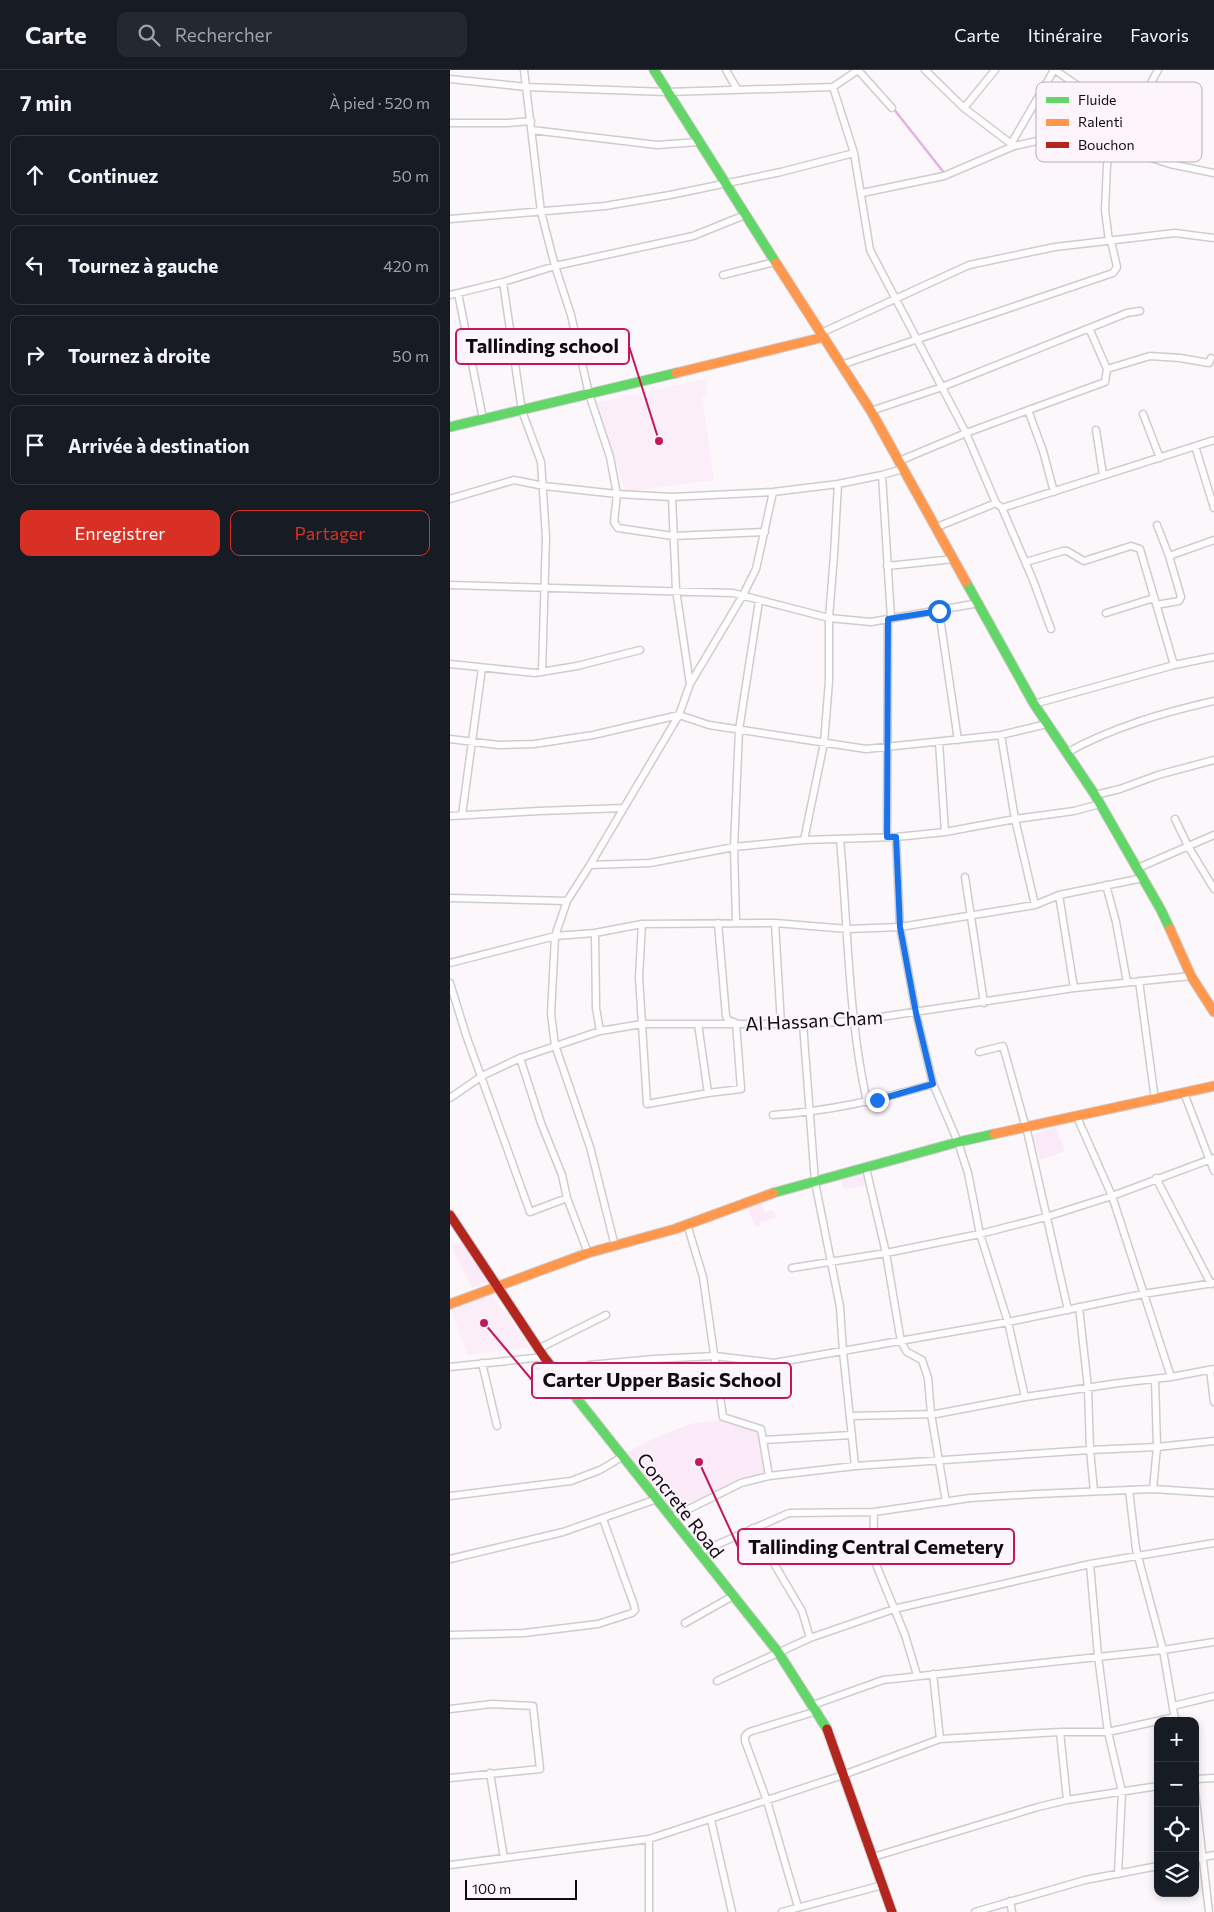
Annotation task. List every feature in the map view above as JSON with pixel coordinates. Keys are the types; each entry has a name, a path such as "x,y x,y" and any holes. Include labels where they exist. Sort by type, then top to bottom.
{"street":[{"path":"524,70 541,212 555,266 571,315 589,394 610,457 617,494 614,522 618,528 673,536 765,532"},
{"path":"654,70 871,411 1034,704 1095,795 1138,868 1161,910 1191,976 1214,1012"},
{"path":"726,70 737,89"},
{"path":"450,79 526,87 667,92 833,87 858,70 892,108"},
{"path":"926,70 964,108 1012,145"},
{"path":"964,108 995,70"},
{"path":"1048,82 1055,70 1072,82"},
{"path":"1152,82 1158,70"},
{"path":"833,87 854,153 870,250 894,299 966,433 996,503 1002,508 1026,562 1051,629"},
{"path":"1012,145 1036,103"},
{"path":"450,123 531,121"},
{"path":"532,130 657,145 700,142"},
{"path":"862,194 944,176 1012,145 1036,140"},
{"path":"450,219 605,206 670,195 781,172 854,153"},
{"path":"842,365 1113,273 1117,267 1105,210 1108,162"},
{"path":"1164,162 1214,172"},
{"path":"450,295 555,266 694,236 745,215"},
{"path":"450,428 823,335 894,299 969,265 1055,247 1175,233 1214,238"},
{"path":"723,275 775,262"},
{"path":"502,282 522,411 541,462 544,486 546,587 542,672"},
{"path":"458,293 483,419"},
{"path":"871,411 942,387 1127,313 1140,311"},
{"path":"450,499 514,480 544,486 672,498 772,492 838,484 882,476 966,433 1105,382 1107,369 1089,328"},
{"path":"1107,369 1150,356 1180,358 1204,364 1209,363 1211,358"},
{"path":"1028,410 1043,451 1054,492"},
{"path":"1143,414 1160,458"},
{"path":"1096,430 1103,475"},
{"path":"1002,508 1214,440"},
{"path":"1195,446 1214,508"},
{"path":"882,476 890,618 887,837"},
{"path":"804,840 824,743 829,681 829,618 838,484"},
{"path":"615,1246 590,1147 555,1045 551,1014 555,936 567,901 679,715 690,684 743,595 756,569 772,492"},
{"path":"672,498 676,590 690,684"},
{"path":"936,527 996,503"},
{"path":"1156,605 1180,600 1181,596 1157,525"},
{"path":"1169,556 1214,540"},
{"path":"1026,562 1063,551 1068,551 1084,561 1131,546 1140,548 1174,665"},
{"path":"887,566 954,558"},
{"path":"450,585 733,593 829,618 871,622 978,603"},
{"path":"1106,613 1154,598"},
{"path":"736,922 734,848 739,730 759,601"},
{"path":"939,611 958,740"},
{"path":"450,664 542,672 578,666 640,650"},
{"path":"1034,704 1174,665 1214,657"},
{"path":"462,816 482,668"},
{"path":"1066,753 1127,724 1168,711 1214,701"},
{"path":"450,738 498,745 534,744 593,735 679,715 709,725 866,749 1001,735 1047,724"},
{"path":"1001,735 1015,819 1035,905"},
{"path":"940,742 945,832"},
{"path":"1095,795 1214,760"},
{"path":"590,865 650,863 734,848 804,840 896,837 945,832 1015,819 1074,811 1100,804"},
{"path":"450,816 624,808"},
{"path":"1175,819 1188,846 1214,889"},
{"path":"1138,868 1214,835"},
{"path":"896,837 900,927 916,1013 933,1084 958,1142 968,1173 980,1234 1008,1322 1025,1398"},
{"path":"840,839 854,1022 860,1070 867,1102"},
{"path":"965,877 984,1003"},
{"path":"450,963 555,936 596,934 642,924 736,922 848,929 900,927 1035,905 1059,895 1143,878"},
{"path":"1106,885 1116,922 1127,982"},
{"path":"1059,895 1074,988"},
{"path":"450,898 567,901"},
{"path":"642,924 639,977 647,1104 741,1089 736,1023 728,1020 726,1016 718,923"},
{"path":"775,923 781,1024"},
{"path":"596,934 596,1008 600,1032"},
{"name":"Al Hassan Cham","path":"450,1098 482,1076 520,1058 555,1045 600,1032 642,1024 803,1024 854,1022 1074,988 1191,976"},
{"path":"1139,981 1155,1100"},
{"path":"450,984 466,1035 530,1212 567,1198"},
{"path":"698,1024 708,1093"},
{"path":"803,1024 815,1182 840,1307 855,1466"},
{"path":"979,1052 1003,1046 1024,1127 1028,1135 1068,1310"},
{"path":"520,1058 541,1123 562,1175 567,1198 588,1253"},
{"path":"773,1115 810,1112 867,1102 933,1084"},
{"path":"450,1304 588,1253 686,1224 778,1191 958,1142 1214,1086"},
{"path":"1184,1093 1212,1159 1214,1171"},
{"path":"1077,1117 1112,1196 1171,1377"},
{"path":"792,1268 886,1253 980,1234 1046,1217 1112,1196 1156,1178 1212,1159"},
{"path":"866,1168 886,1253 901,1342 907,1352 922,1360 928,1378 931,1414 946,1502"},
{"path":"560,1378 590,1365 715,1356 774,1364 1008,1322 1143,1294 1212,1284 1156,1178"},
{"name":"Concrete Road","path":"450,1215 541,1353 778,1652 815,1708 825,1724 874,1857 892,1912"},
{"path":"686,1224 703,1277 723,1417 761,1429 769,1476"},
{"path":"1079,1307 1088,1388 1090,1450 1094,1492"},
{"path":"450,1367 482,1364 541,1353 606,1315"},
{"path":"482,1364 497,1426"},
{"path":"850,1416 931,1414 1212,1369 1214,1402"},
{"path":"1154,1489 1157,1447 1155,1379"},
{"path":"763,1440 852,1435"},
{"path":"671,1518 741,1483 769,1476 855,1466 1157,1447 1214,1441"},
{"path":"450,1496 571,1481 600,1470 622,1457"},
{"path":"698,1552 789,1513 874,1512 970,1498 1129,1490 1154,1489 1214,1493"},
{"path":"1129,1490 1135,1541 1163,1650 1175,1717"},
{"path":"450,1559 563,1532 657,1499"},
{"path":"874,1512 873,1556 905,1635 917,1675"},
{"path":"450,1635 524,1633 589,1625 613,1620 632,1613 635,1610 634,1606 603,1519"},
{"path":"753,1528 802,1611 810,1638"},
{"path":"717,1682 810,1638 894,1610 1090,1564 1214,1543"},
{"path":"1090,1564 1098,1656 1108,1732 1122,1792 1118,1874"},
{"path":"685,1623 733,1596"},
{"path":"798,1908 767,1801 745,1740 745,1736 749,1732 815,1708 883,1680 1163,1650 1214,1642"},
{"path":"934,1674 940,1739"},
{"path":"1173,1706 1214,1696"},
{"path":"450,1708 492,1704 532,1706 540,1768 450,1778"},
{"path":"450,1865 649,1839 843,1775 940,1739 1060,1732 1108,1732 1154,1723"},
{"path":"1060,1732 1066,1800"},
{"path":"490,1773 504,1858"},
{"path":"1199,1779 1214,1778"},
{"path":"874,1857 1066,1800 1154,1787"},
{"path":"1197,1807 1210,1912"},
{"path":"710,1820 732,1912"},
{"path":"649,1839 649,1912"},
{"path":"1199,1858 1214,1856"},
{"path":"976,1912 1085,1880 1154,1867"},
{"path":"782,1912 883,1885"},
{"path":"1010,1902 1012,1912"}],"shaded area":[{"path":"705,379 707,395 702,396 714,480 626,492 597,403"},
{"path":"1056,1127 1065,1151 1040,1160 1031,1135"},
{"path":"864,1173 867,1185 843,1189 841,1178"},
{"path":"761,1201 765,1213 773,1210 777,1218 760,1222 761,1225 756,1227 747,1207"},
{"path":"465,1240 491,1279 472,1288 451,1246"},
{"path":"491,1294 530,1347 467,1355 451,1309"},
{"path":"720,1420 758,1430 765,1471 672,1510 626,1453 659,1436 694,1423"}],"waterway":[{"path":"893,108 945,174"}],"traffic: fast":[{"path":"654,70 776,263"},
{"path":"450,427 676,373"},
{"path":"966,582 1034,704 1095,795 1170,929"},
{"path":"773,1193 958,1142 994,1134"},
{"path":"559,1376 778,1652 827,1729"}],"traffic: slow":[{"path":"776,263 871,411 966,582"},
{"path":"676,373 824,337"},
{"path":"1170,929 1191,976 1214,1012"},
{"path":"994,1134 1214,1086"},
{"path":"450,1304 588,1253 675,1229 773,1193"}],"traffic: jam":[{"path":"450,1215 544,1357 559,1376"},
{"path":"827,1729 892,1912"}],"place":[{"name":"Tallinding school","path":"659,441"},
{"name":"Carter Upper Basic School","path":"484,1323"},
{"name":"Tallinding Central Cemetery","path":"699,1462"}],"route":[{"path":"877,1100 933,1084 916,1013 900,927 896,837 887,837 887,748 889,738 888,619 939,611"}]}
